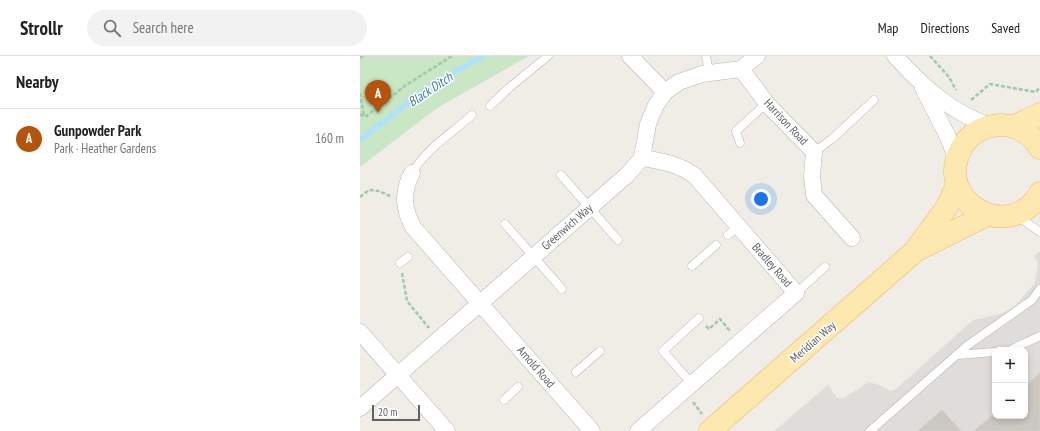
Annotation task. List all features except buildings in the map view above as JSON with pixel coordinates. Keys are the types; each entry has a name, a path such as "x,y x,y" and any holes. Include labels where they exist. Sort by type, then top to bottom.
{"main road":[{"path":"1013,127 1040,114"},
{"path":"1040,148 1030,136 1013,127 1004,125 990,126 977,131 966,140 956,157 954,169 956,185 964,200 975,209 987,215 1002,217 1015,214 1027,208 1040,193"},
{"path":"914,252 947,207 956,185"},
{"path":"914,252 987,215"},
{"name":"Meridian Way","path":"710,431 914,252"}],"street":[{"path":"630,56 665,92"},
{"path":"895,56 921,85 971,120 990,126"},
{"path":"642,158 648,124 656,105 665,92 679,82 750,60"},
{"name":"Harrison Road","path":"750,60 767,103 814,152 812,176 814,196 852,238"},
{"path":"921,85 947,135 956,157"},
{"name":"Greenwich Way","path":"360,408 627,175 642,158"},
{"name":"Bradley Road","path":"638,431 796,292 733,230 695,176 684,168 668,162 642,158"},
{"path":"404,201 406,186 412,173"},
{"name":"Arnold Road","path":"404,201 412,227 421,244 479,303 534,373 560,386 592,431"},
{"path":"360,332 447,431"}],"lane":[{"path":"490,106 510,87 548,56"},
{"path":"706,56 709,72"},
{"path":"814,152 832,139 874,100"},
{"path":"740,143 736,131 767,103"},
{"path":"412,173 419,161 430,150 472,115"},
{"path":"561,175 618,240"},
{"path":"1015,214 1040,232"},
{"path":"505,224 562,289"},
{"path":"692,266 716,245"},
{"path":"400,263 408,257"},
{"path":"796,292 825,267"},
{"path":"870,431 957,354 1032,300 1040,290"},
{"path":"692,384 663,351 699,318"},
{"path":"1016,347 1040,336"},
{"path":"576,372 600,351"},
{"path":"957,354 992,352"},
{"path":"504,400 518,387"}],"path":[{"path":"365,117 406,85 452,56"},
{"path":"930,56 949,77 958,95"},
{"path":"968,102 976,93 990,84 1036,92 1040,87"},
{"path":"360,93 365,117"},
{"path":"360,114 365,117"},
{"path":"360,197 369,190 379,191 404,201"},
{"path":"400,263 407,301 439,339"},
{"path":"699,318 709,329 720,319 740,342"}],"shaded area":[{"path":"1040,251 1040,431 774,431 828,385 837,398 844,398 869,382 891,391 896,389 973,320 1001,314 1014,307 1035,283 1038,262 1034,256"}],"green space":[{"path":"360,56 529,56 437,108 360,167"}],"waterway":[{"name":"Black Ditch","path":"360,140 431,85 483,56"}],"place":[{"name":"Gunpowder Park","path":"378,113"}]}
